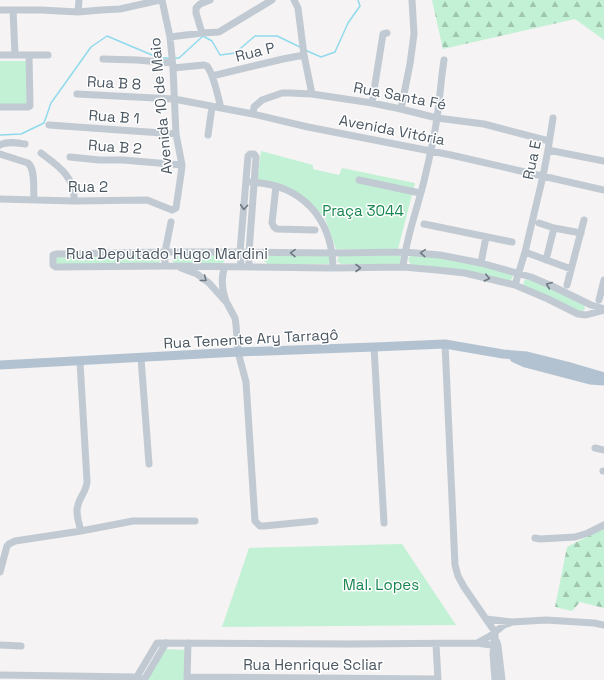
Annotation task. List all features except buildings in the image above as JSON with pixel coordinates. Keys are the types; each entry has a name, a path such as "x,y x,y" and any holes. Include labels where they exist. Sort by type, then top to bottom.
{"main road":[{"name":"Rua Tenente Ary Tarragô","path":"0,365 80,362 238,352 445,344 503,354 526,356 579,369 604,377"},
{"name":"Rua Tenente Ary Tarragô","path":"503,354 525,363 590,380 604,381"}],"street":[{"path":"78,12 79,0"},
{"path":"119,0 120,8"},
{"path":"0,10 78,12 120,8 161,0"},
{"name":"Avenida 10 de Maio","path":"161,0 170,37 176,134 182,165 177,207 175,209"},
{"path":"202,33 196,8 200,4 210,0"},
{"path":"170,37 219,32 272,0"},
{"path":"294,0 298,8 304,55 312,94"},
{"path":"401,109 414,34 412,0"},
{"path":"13,10 15,55"},
{"path":"372,103 383,34 387,33"},
{"path":"0,55 48,55"},
{"path":"0,107 30,106 29,55"},
{"name":"Rua P","path":"212,76 283,58 304,55"},
{"path":"103,59 206,65 212,76 221,108"},
{"path":"403,267 404,252 420,194 437,118 444,60"},
{"name":"Rua Santa Fé","path":"253,114 254,107 262,100 282,93 312,94 372,103 437,118 484,124 550,141"},
{"name":"Rua B 8","path":"77,94 174,99"},
{"name":"Avenida Vitória","path":"174,99 459,157 604,190"},
{"path":"208,135 212,107"},
{"name":"Rua E","path":"515,284 525,252 543,176 553,118"},
{"name":"Rua B 1","path":"49,125 176,134"},
{"path":"0,145 2,143 26,144"},
{"path":"548,150 604,161"},
{"path":"41,153 55,164 70,180 74,193 74,201"},
{"path":"0,154 30,164 33,171 34,200"},
{"path":"241,267 240,252 248,156 250,154 254,154 256,157 249,267"},
{"name":"Rua B 2","path":"70,157 182,165"},
{"path":"359,180 420,194"},
{"path":"246,182 276,186 290,192 316,213 322,222 333,253 333,268"},
{"path":"276,186 272,223 274,227 277,229 315,230"},
{"name":"Rua 2","path":"0,199 74,201 146,200 172,210 175,209"},
{"path":"567,285 584,220"},
{"path":"165,266 165,252 171,222"},
{"path":"539,223 554,228 581,233"},
{"path":"424,224 512,242"},
{"path":"546,260 554,228"},
{"path":"481,263 486,237"},
{"name":"Rua Deputado Hugo Mardini","path":"165,252 404,252 440,254 481,263 531,277 587,303 604,309 584,315 578,314 515,284 465,273 437,270 403,267 56,267 53,265 52,257 56,254 165,252"},
{"path":"525,252 571,269"},
{"path":"174,266 197,274 209,283 227,303"},
{"path":"225,267 222,274 223,292 236,325 238,352 246,382 255,522 260,526 264,526 315,521"},
{"path":"599,300 604,280"},
{"path":"584,315 588,310 587,303"},
{"path":"445,344 455,565 458,576 486,619 495,641 502,680"},
{"path":"374,347 384,523"},
{"path":"141,358 149,464"},
{"path":"80,362 87,481 86,490 77,507 81,531"},
{"path":"596,448 604,450"},
{"path":"0,572 7,546 12,542 133,521 195,520"},
{"path":"535,538 575,537 588,533 604,525"},
{"path":"486,619 512,622 546,620 604,625"},
{"path":"495,680 495,641 504,625 512,622"},
{"path":"477,643 490,636 495,641"},
{"path":"136,678 156,644 436,644 495,641"},
{"path":"0,676 136,678 144,680 166,643"},
{"path":"187,678 188,643"},
{"path":"436,644 438,679"},
{"path":"0,645 21,646"},
{"name":"Rua Henrique Scliar","path":"187,678 438,679"}],"green space":[{"path":"432,0 604,0 604,40 575,19 443,49"},
{"path":"0,61 26,61 28,104 0,104"},
{"name":"Praça 3044","path":"261,151 313,165 313,169 339,175 342,168 415,183 398,249 336,249 325,218 308,201 286,186 257,180"},
{"path":"157,255 160,259 159,263 59,265 56,263 57,257"},
{"path":"176,255 221,255 225,260 221,264 174,264 172,259"},
{"path":"267,255 329,256 330,263 268,264 264,261 264,257"},
{"path":"400,255 401,257 399,264 341,264 337,261 339,256"},
{"path":"411,255 454,259 512,274 513,277 510,281 445,268 412,265 408,260"},
{"path":"526,279 539,283 584,305 585,309 581,312 523,286"},
{"path":"604,528 604,608 580,602 572,611 555,607 567,547"},
{"name":"Mal. Lopes","path":"402,544 456,625 222,627 249,548"},
{"path":"164,649 187,650 185,680 146,680"}],"waterway":[{"path":"305,50 321,57 335,52 348,23 360,6 358,0"},
{"path":"0,135 21,134 44,123 51,103 91,47 107,36 159,58 169,58"},
{"path":"175,58 179,58 203,36 212,41 220,55 235,53 255,36 277,36 300,47"}]}
